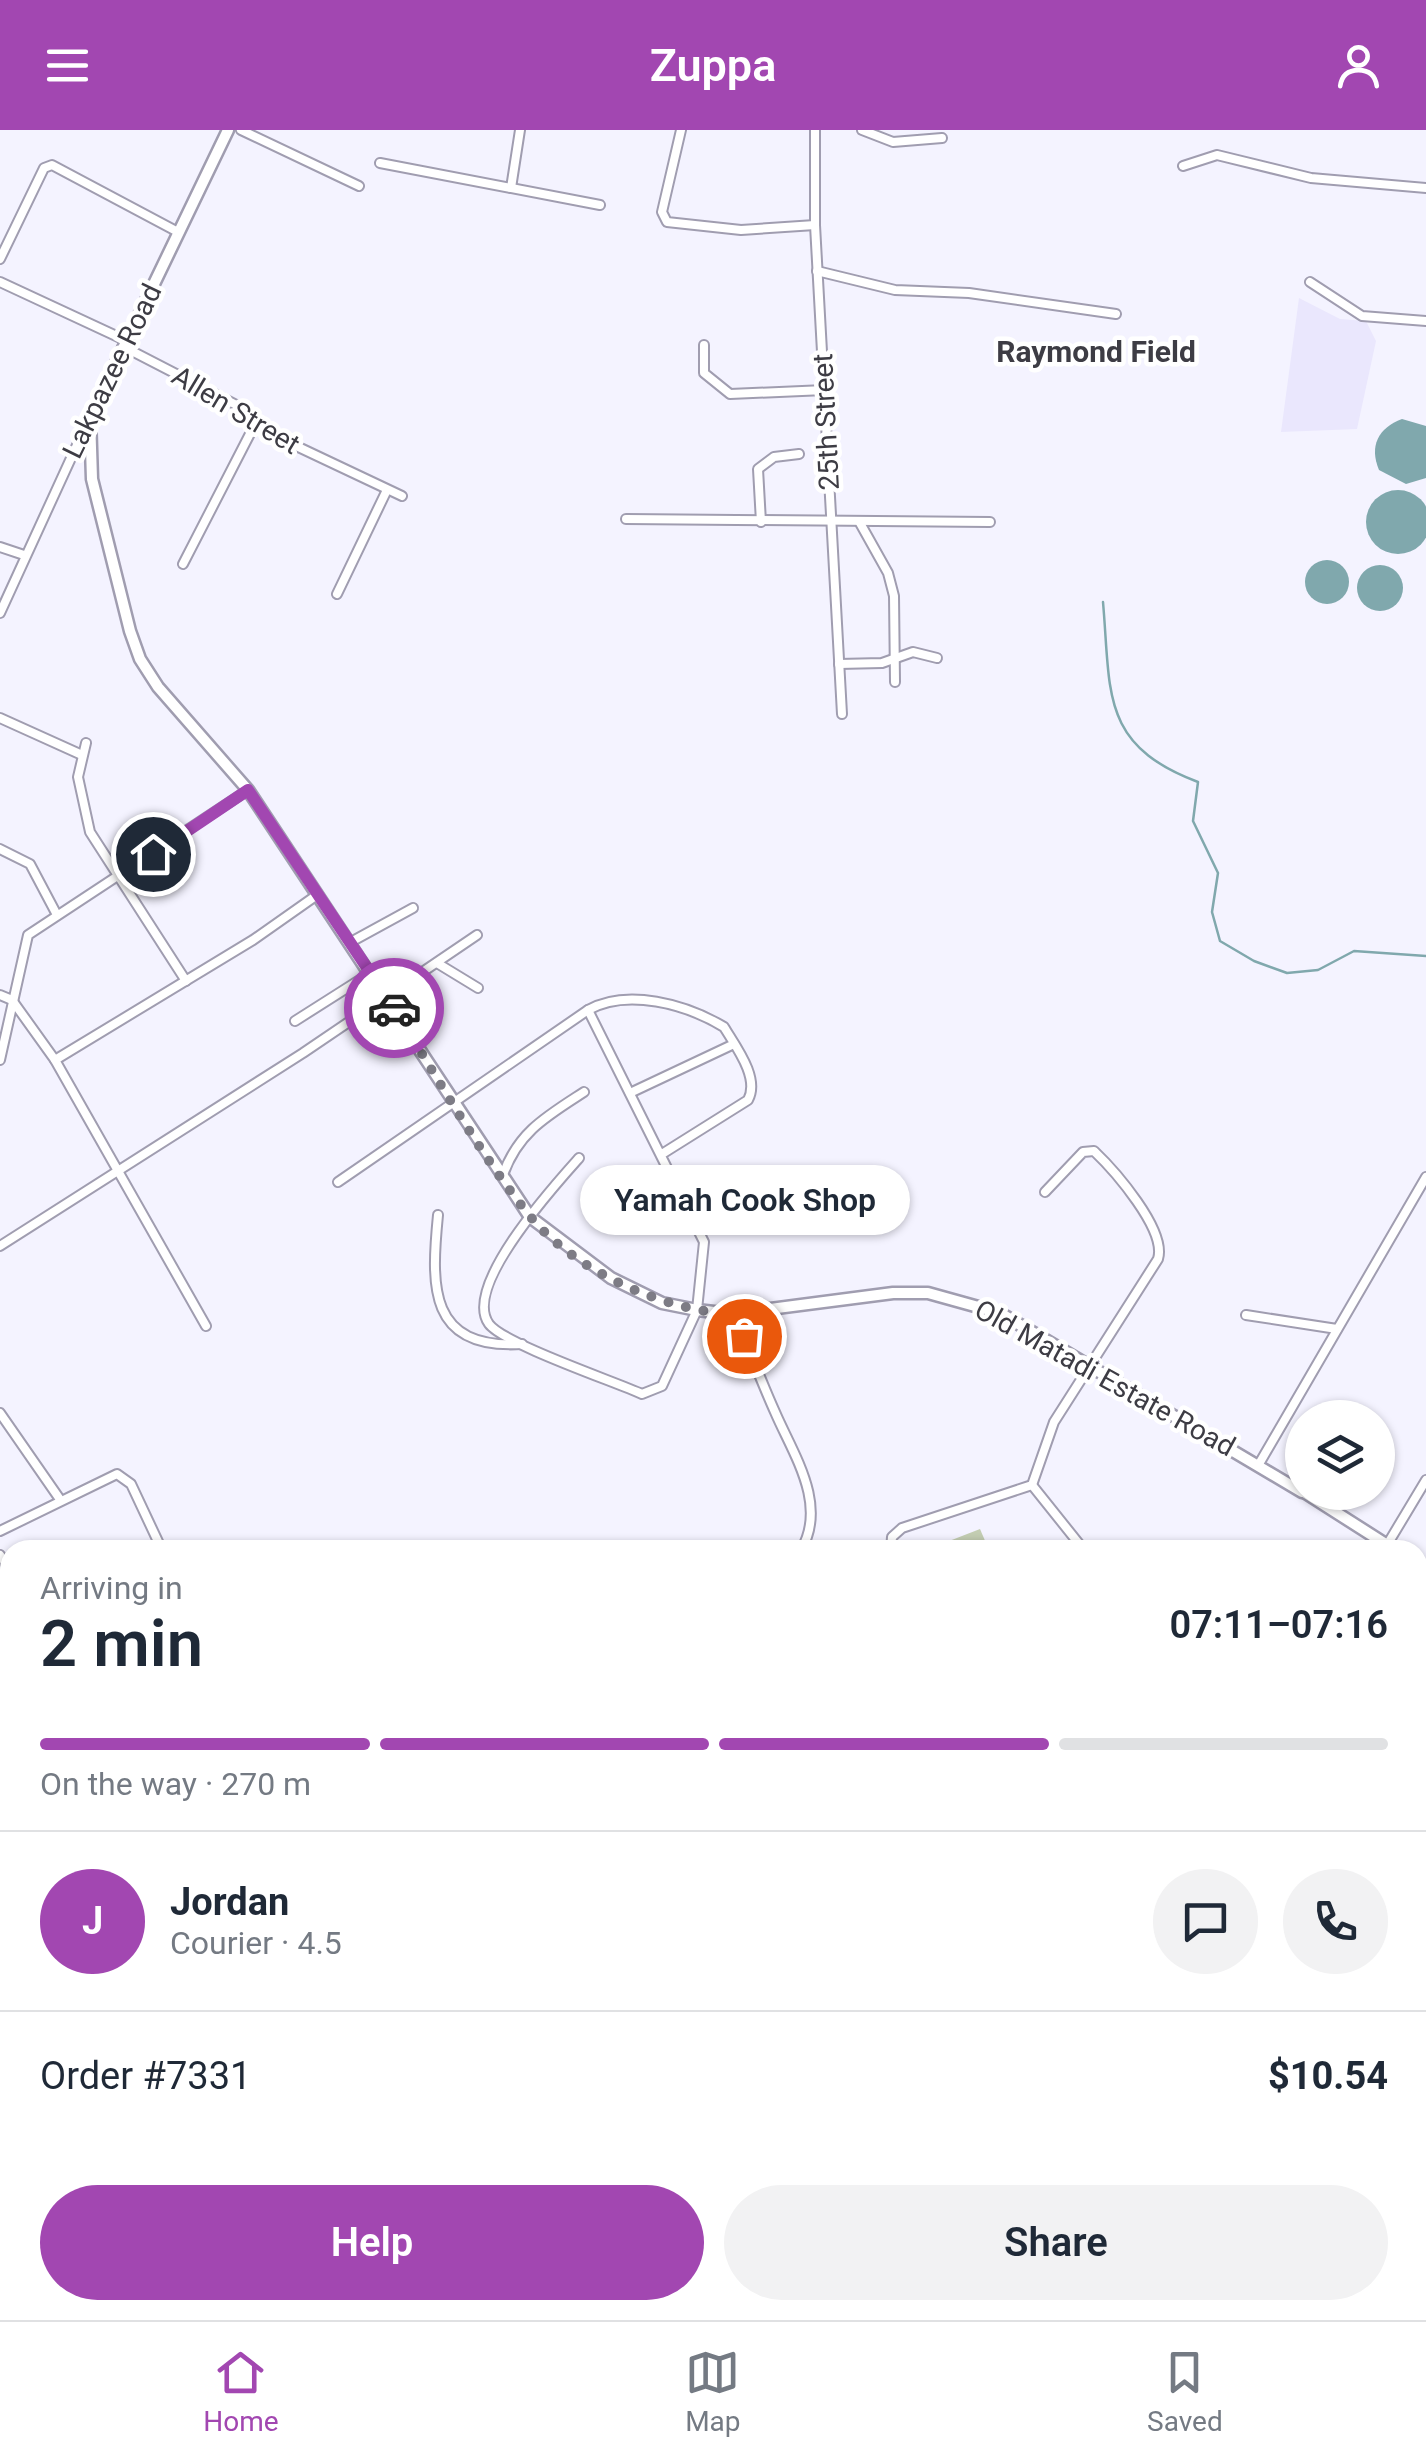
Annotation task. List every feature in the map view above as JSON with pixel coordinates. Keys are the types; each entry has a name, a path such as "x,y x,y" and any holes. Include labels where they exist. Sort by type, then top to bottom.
{"street":[{"name":"Lakpazee Road","path":"0,613 24,555 228,130"},
{"path":"241,130 358,186"},
{"path":"511,188 520,130"},
{"path":"681,130 662,212 667,222 741,230 815,225"},
{"name":"25th Street","path":"814,130 817,272 842,714"},
{"path":"862,130 893,142 942,138"},
{"path":"1183,166 1217,154 1311,178 1426,188"},
{"path":"380,163 600,205"},
{"path":"0,259 44,168 52,165 178,232"},
{"path":"817,272 894,290 968,293 1116,314"},
{"name":"Allen Street","path":"0,282 248,410 254,426 386,492 402,496"},
{"path":"1310,282 1362,316 1426,321"},
{"path":"704,345 704,373 730,394 825,390"},
{"name":"Old Matadi Estate Road","path":"90,417 92,478 140,660 182,717 248,790 530,1217 611,1278 662,1302 697,1310 731,1314 894,1292 928,1293 1000,1313 1285,1481"},
{"path":"183,564 254,426"},
{"path":"761,522 758,469 774,457 800,454"},
{"path":"337,594 386,492"},
{"path":"626,519 860,524 990,522"},
{"path":"860,524 888,573 894,596 895,682"},
{"path":"0,547 24,555"},
{"path":"839,664 882,663 926,652 936,658"},
{"path":"0,718 82,755"},
{"path":"86,743 78,777 84,817 186,980"},
{"path":"0,1060 28,935 248,790"},
{"path":"0,848 30,864 57,915"},
{"path":"55,1060 316,894"},
{"path":"349,943 414,908"},
{"path":"0,1246 477,935"},
{"path":"438,963 478,988"},
{"path":"295,1021 370,974"},
{"path":"0,996 12,1000 55,1060 121,1170 206,1326"},
{"path":"338,1182 588,1010 615,997 677,1008 724,1027 753,1085 748,1100 662,1154"},
{"path":"579,1158 530,1217 482,1298 490,1324 524,1344 650,1393 666,1380 697,1310 704,1242 588,1010"},
{"path":"630,1093 734,1044"},
{"path":"502,1176 511,1153 529,1128 584,1092"},
{"path":"1032,1486 1048,1434 1158,1259 1159,1245 1145,1214 1094,1151 1083,1152 1045,1192"},
{"path":"1259,1464 1426,1177"},
{"path":"438,1215 432,1275 442,1312 478,1342 524,1344"},
{"path":"731,1314 759,1366 805,1478 810,1523 804,1540"},
{"path":"1246,1316 1337,1329"},
{"path":"0,1413 59,1498"},
{"path":"0,1531 59,1498 117,1474 131,1484 157,1540"},
{"path":"1395,1540 1426,1480"},
{"path":"892,1540 902,1528 1032,1486"},
{"path":"1032,1486 1076,1540"},
{"name":"Old Matadi Estate Road","path":"1332,1510 1380,1540"}],"shaded area":[{"path":"1299,298 1340,319 1366,321 1376,341 1357,429 1281,432"}],"green space":[{"path":"980,1529 985,1540 952,1540"}],"water":[{"path":"1402,419 1426,426 1426,478 1406,484 1379,470 1375,453 1382,433"},
{"path":"1398,490 1421,499 1427,508 1427,536 1421,545 1398,554 1375,545 1366,522 1375,499"},
{"path":"1327,560 1343,566 1349,582 1343,598 1327,604 1311,598 1305,582 1311,566"},
{"path":"1380,565 1396,572 1403,588 1396,604 1380,611 1364,604 1357,588 1364,572"}],"waterway":[{"path":"1103,602 1111,689 1127,733 1143,751 1166,767 1198,782 1193,821 1218,873 1212,912 1220,941 1254,961 1287,973 1318,970 1354,951 1426,956"}],"way so far":[{"path":"394,1008 530,1217 611,1278 662,1302 731,1314 744,1336"}],"place":[{"name":"Yamah Cook Shop","path":"744,1336"}],"district":[{"name":"Raymond Field","path":"1096,351"}],"route":[{"path":"153,854 248,790 394,1008"}]}
